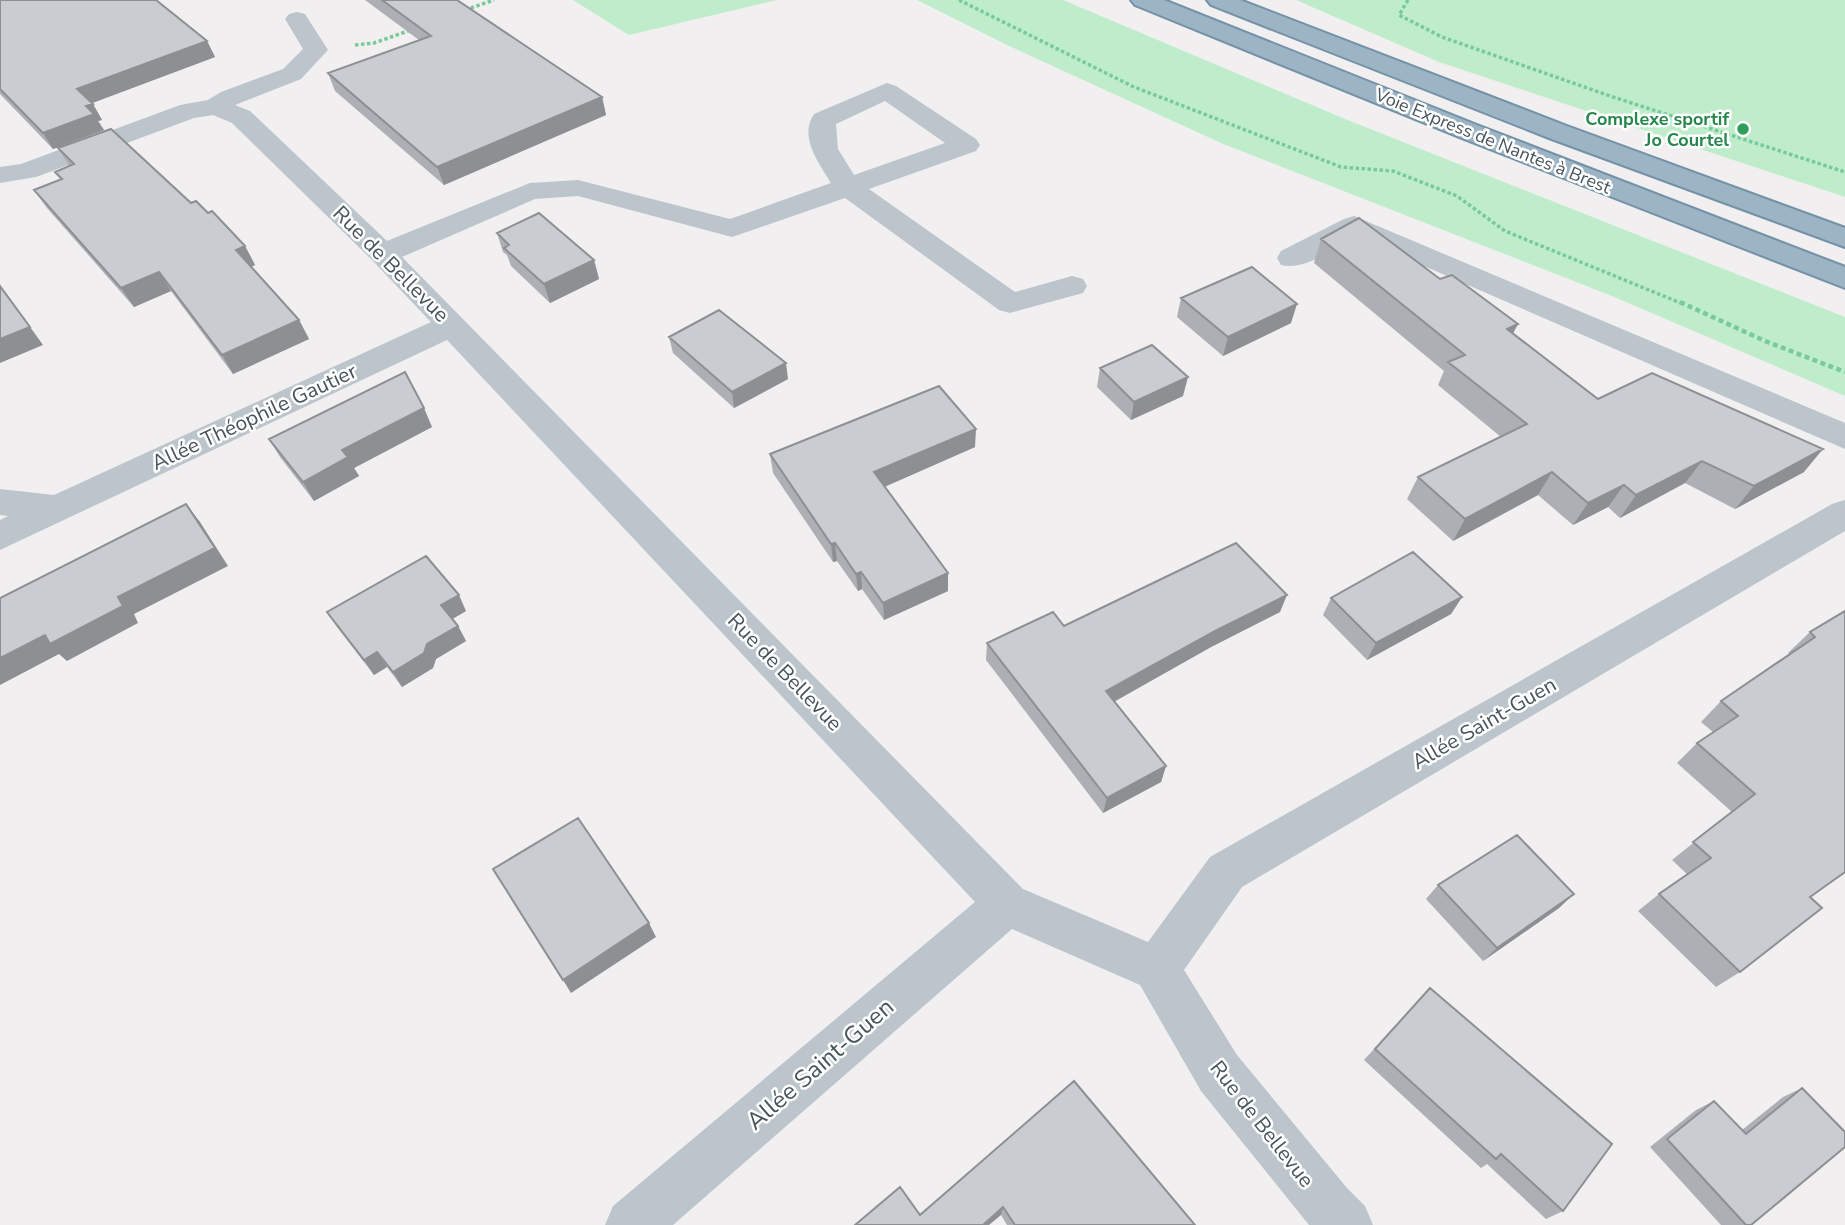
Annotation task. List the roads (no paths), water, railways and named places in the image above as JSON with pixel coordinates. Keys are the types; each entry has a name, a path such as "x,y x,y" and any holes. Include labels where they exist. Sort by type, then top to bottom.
{"highway":[{"name":"Voie Express de Nantes à Brest","path":"1143,0 1468,131 1845,278"},
{"name":"Voie Express de Nantes à Brest","path":"1219,0 1558,132 1845,238"}],"street":[{"path":"0,174 26,171 189,111 216,107 230,96 292,74 316,50 297,19"},
{"path":"383,254 530,191 578,188 732,228 847,186 966,145 887,91 823,120 824,149 847,186 1010,303 1072,286"},
{"name":"Rue de Bellevue","path":"216,107 241,117 383,254 1007,904 1157,969 1219,1073 1328,1207 1346,1225"},
{"path":"1292,258 1354,225 1845,437"},
{"name":"Allée Théophile Gautier","path":"0,536 452,325"},
{"path":"0,502 56,509"},
{"name":"Allée Saint-Guen","path":"1157,969 1226,872 1845,514"},
{"name":"Allée Saint-Guen","path":"632,1225 1007,904"}],"place":[{"name":"Complexe sportif Jo Courtel","path":"1743,129"}]}
